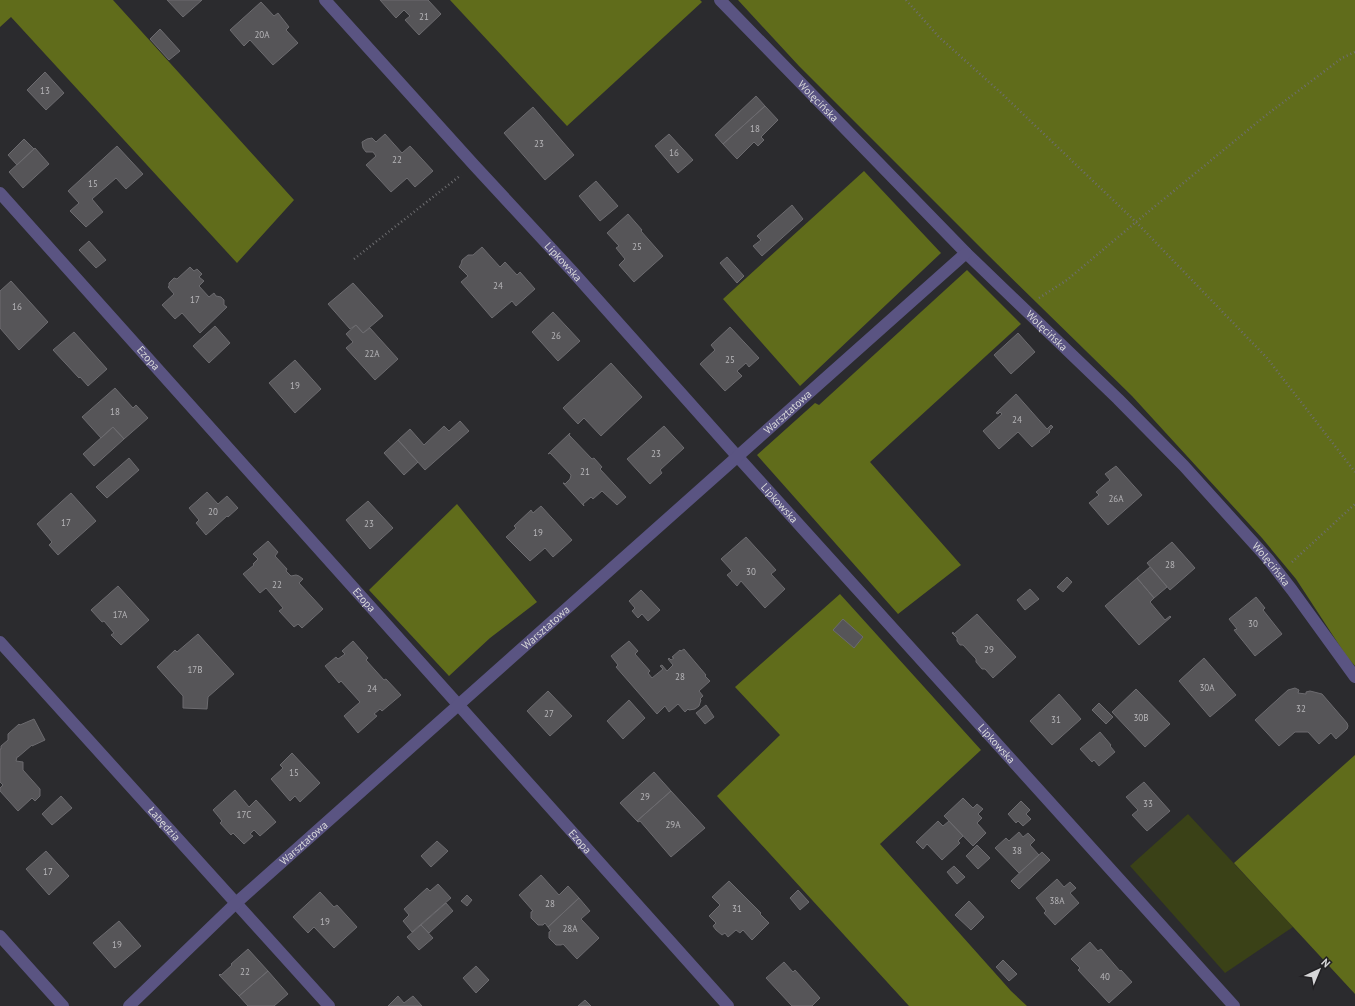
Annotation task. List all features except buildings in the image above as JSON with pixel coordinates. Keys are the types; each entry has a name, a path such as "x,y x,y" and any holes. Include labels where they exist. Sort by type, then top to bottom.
{"street":[{"name":"Lipkowska","path":"325,0 573,272 737,456 1234,1006"},
{"name":"Wolęcińska","path":"720,0 966,253 1118,399 1184,466 1268,559 1355,677"},
{"name":"Ezopa","path":"0,193 230,448 728,1006"},
{"name":"Warsztatowa","path":"129,1006 236,903 966,253"},
{"name":"Łabędzia","path":"0,642 328,1006"},
{"path":"0,936 63,1006"}],"path":[{"path":"906,0 939,37 1000,92 1136,222 1267,358 1355,472"},
{"path":"1023,308 1067,280 1265,116 1342,58 1355,52"},
{"path":"354,260 474,165"},
{"path":"1279,574 1355,504"}],"green space":[{"path":"0,0 113,0 294,200 237,263 11,17 0,27"},
{"path":"450,0 700,0 702,2 567,126"},
{"path":"738,0 1355,0 1355,666 1347,657 1296,579 1262,538 1132,396 988,255 799,66"},
{"path":"864,171 941,253 800,386 723,299"},
{"path":"967,270 1021,324 870,462 961,565 898,614 757,455 815,403 819,405"},
{"path":"457,504 537,602 490,638 449,676 369,590"},
{"path":"840,594 981,750 880,844 1011,991 1027,1006 909,1006 717,796 780,735 735,687"},
{"path":"1355,755 1355,994 1234,863"},
{"path":"1188,814 1293,927 1225,973 1130,866"}]}
